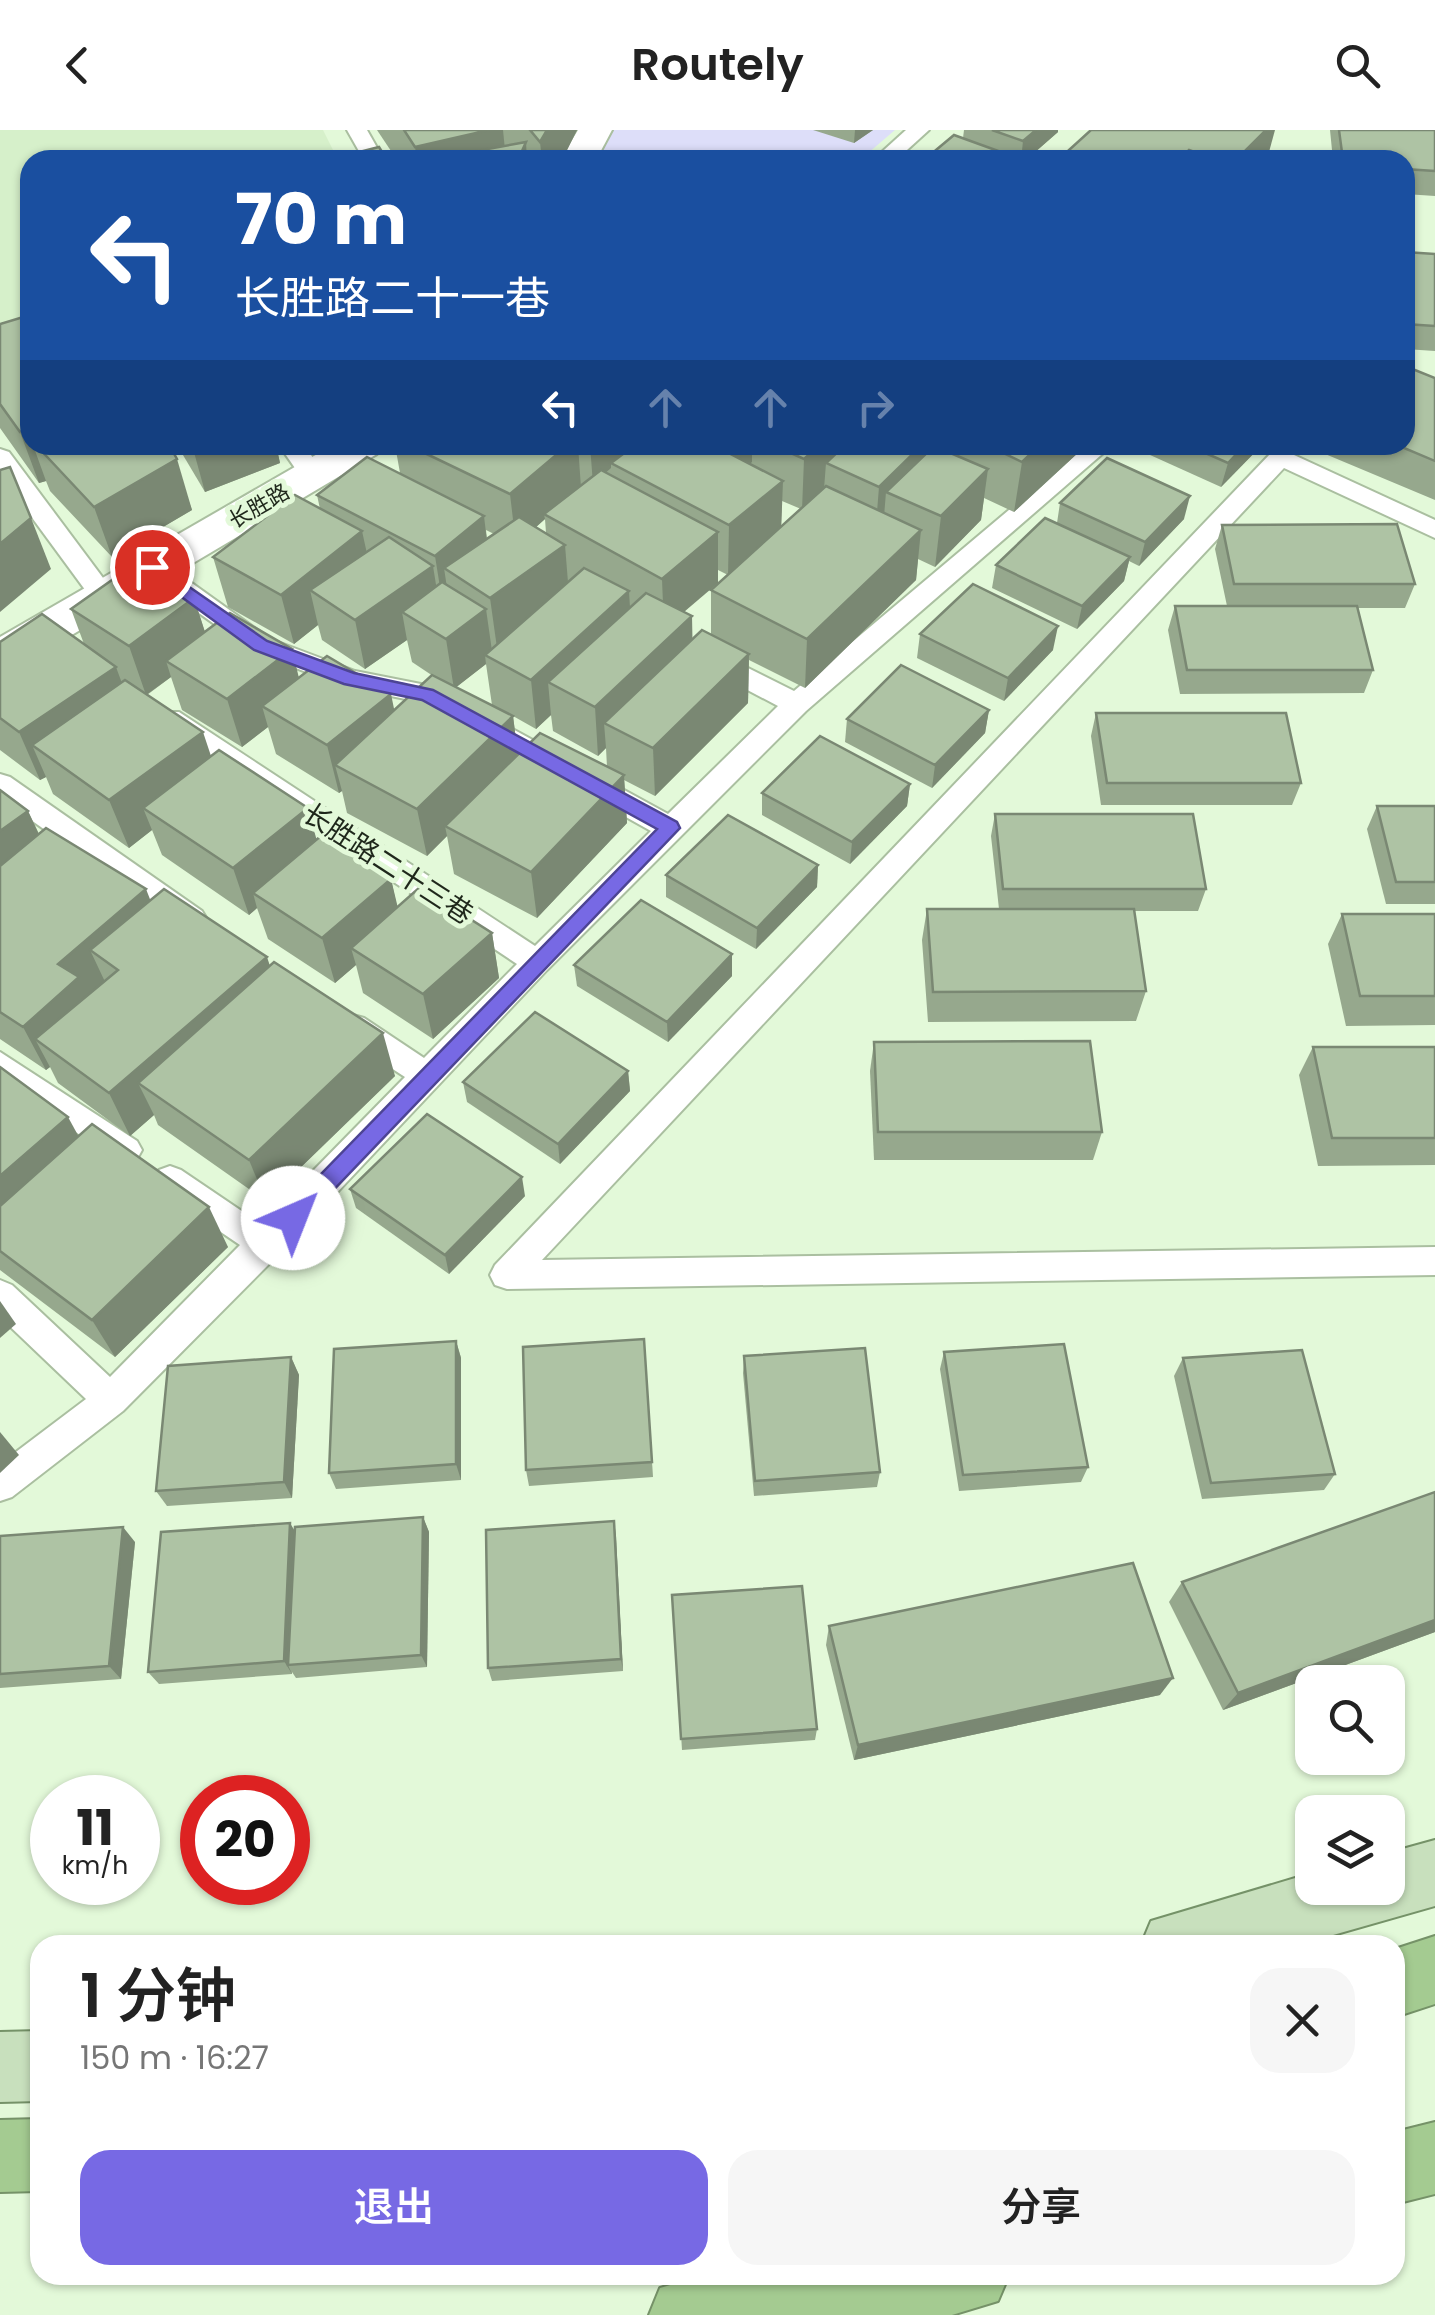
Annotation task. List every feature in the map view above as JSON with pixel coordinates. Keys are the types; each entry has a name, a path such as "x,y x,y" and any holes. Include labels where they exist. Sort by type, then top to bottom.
{"highway":[{"path":"1405,1980 1435,1970"},
{"path":"0,2156 30,2155"},
{"path":"1405,2166 1435,2158"},
{"path":"687,2315 901,2285"}],"main road":[{"path":"1405,1881 1435,1873"},
{"path":"1211,1935 1320,1905"},
{"path":"0,2067 30,2066"}],"street":[{"name":"长胜路","path":"0,657 56,645 103,596 332,463"}],"lane":[{"path":"895,150 920,130"},
{"path":"0,1485 112,1400 266,1246 537,962 796,704 933,576 1080,455"},
{"path":"0,457 103,596"},
{"path":"1435,530 1282,457 506,1275 1435,1262"},
{"path":"152,567 260,645 350,679 426,694 670,828"},
{"path":"693,651 796,704"},
{"name":"长胜路二十三巷","path":"139,700 537,962"},
{"path":"0,784 82,856 218,937"},
{"path":"332,1012 429,1077"},
{"path":"0,1064 266,1246"},
{"path":"0,1295 112,1400"}],"shaded area":[{"path":"0,130 323,130 333,150 20,150 20,355 0,362"},
{"path":"608,130 895,130 872,150 598,150"}],"building":[{"path":"404,130 489,130 415,147"},
{"path":"530,130 547,130 540,142"},
{"path":"992,130 1036,130 1023,141"},
{"path":"1091,130 1266,130 1246,150 1069,150"},
{"path":"1339,130 1435,130 1435,171 1415,170 1415,150 1342,150"},
{"path":"954,135 995,150 936,150"},
{"path":"526,142 522,150 482,150"},
{"path":"1415,253 1435,254 1435,326 1415,325"},
{"path":"20,318 20,432 0,404 0,324"},
{"path":"1415,370 1435,378 1435,461 1415,453"},
{"path":"45,455 175,455 177,459 94,507"},
{"path":"429,455 556,455 510,494"},
{"path":"622,455 732,455 783,481 729,525 611,463"},
{"path":"834,455 912,455 879,487 826,463"},
{"path":"925,455 955,455 988,469 941,516 886,492"},
{"path":"1008,455 1029,455 1022,462"},
{"path":"1210,455 1236,455 1228,463"},
{"path":"367,457 484,516 435,556 317,495"},
{"path":"1107,458 1190,496 1145,542 1060,503"},
{"path":"10,467 31,518 0,544 0,470"},
{"path":"601,470 718,532 662,579 544,514"},
{"path":"826,486 921,530 807,639 711,590"},
{"path":"295,495 362,531 281,595 213,557"},
{"path":"519,517 565,545 490,598 444,568"},
{"path":"1045,518 1130,557 1082,606 996,565"},
{"path":"1397,524 1415,584 1234,584 1222,525"},
{"path":"389,537 433,566 355,620 310,590"},
{"path":"136,563 194,598 129,646 71,609"},
{"path":"584,568 629,591 531,680 485,655"},
{"path":"442,582 486,609 446,639 402,612"},
{"path":"973,584 1058,626 1008,678 920,634"},
{"path":"646,593 692,616 595,707 548,682"},
{"path":"1175,606 1357,606 1373,670 1187,670"},
{"path":"230,613 292,649 227,699 166,661"},
{"path":"42,614 116,667 19,732 0,718 0,642"},
{"path":"702,630 749,654 653,748 604,723"},
{"path":"327,656 391,694 327,745 262,706"},
{"path":"901,665 989,710 935,765 847,719"},
{"path":"432,675 513,716 417,809 335,765"},
{"path":"125,680 203,732 109,800 32,745"},
{"path":"1096,713 1286,713 1301,783 1107,783"},
{"path":"540,733 624,775 531,872 445,826"},
{"path":"820,736 910,784 852,842 762,793"},
{"path":"219,750 308,808 233,868 143,808"},
{"path":"0,790 28,811 0,831"},
{"path":"1377,806 1435,806 1435,882 1396,882"},
{"path":"995,814 1193,814 1206,889 1003,889"},
{"path":"728,815 818,865 757,928 666,875"},
{"path":"46,828 146,889 58,964 79,977 23,1027 0,1012 0,866"},
{"path":"322,835 391,879 322,938 253,893"},
{"path":"420,887 492,933 423,994 351,948"},
{"path":"164,889 267,957 109,1093 35,1039 118,970 90,950"},
{"path":"641,900 732,954 667,1022 574,965"},
{"path":"927,909 1134,909 1146,991 933,992"},
{"path":"1342,914 1435,914 1435,996 1360,996"},
{"path":"274,962 383,1033 249,1160 138,1083"},
{"path":"535,1012 628,1071 558,1144 463,1082"},
{"path":"1090,1041 1102,1132 878,1132 874,1042"},
{"path":"1313,1047 1435,1047 1435,1138 1332,1138"},
{"path":"0,1067 68,1117 0,1176"},
{"path":"427,1114 522,1177 445,1255 350,1189"},
{"path":"92,1124 209,1207 92,1320 0,1251 0,1206"},
{"path":"644,1339 652,1462 526,1470 523,1347"},
{"path":"456,1341 456,1464 329,1473 334,1349"},
{"path":"1064,1344 1088,1467 963,1475 944,1352"},
{"path":"865,1348 880,1472 755,1481 744,1356"},
{"path":"1302,1350 1335,1474 1211,1483 1183,1358"},
{"path":"291,1357 284,1482 156,1491 168,1366"},
{"path":"1435,1492 1435,1620 1314,1665 1295,1665 1295,1672 1238,1693 1182,1582"},
{"path":"423,1517 421,1655 288,1665 295,1527"},
{"path":"614,1521 621,1659 488,1668 486,1530"},
{"path":"290,1523 284,1661 148,1672 161,1532"},
{"path":"123,1527 109,1666 0,1674 0,1536"},
{"path":"1133,1563 1173,1678 858,1745 829,1626"},
{"path":"802,1586 817,1729 681,1739 672,1595"}],"route":[{"path":"152,567 260,645 350,679 426,694 670,828 293,1218"}]}
